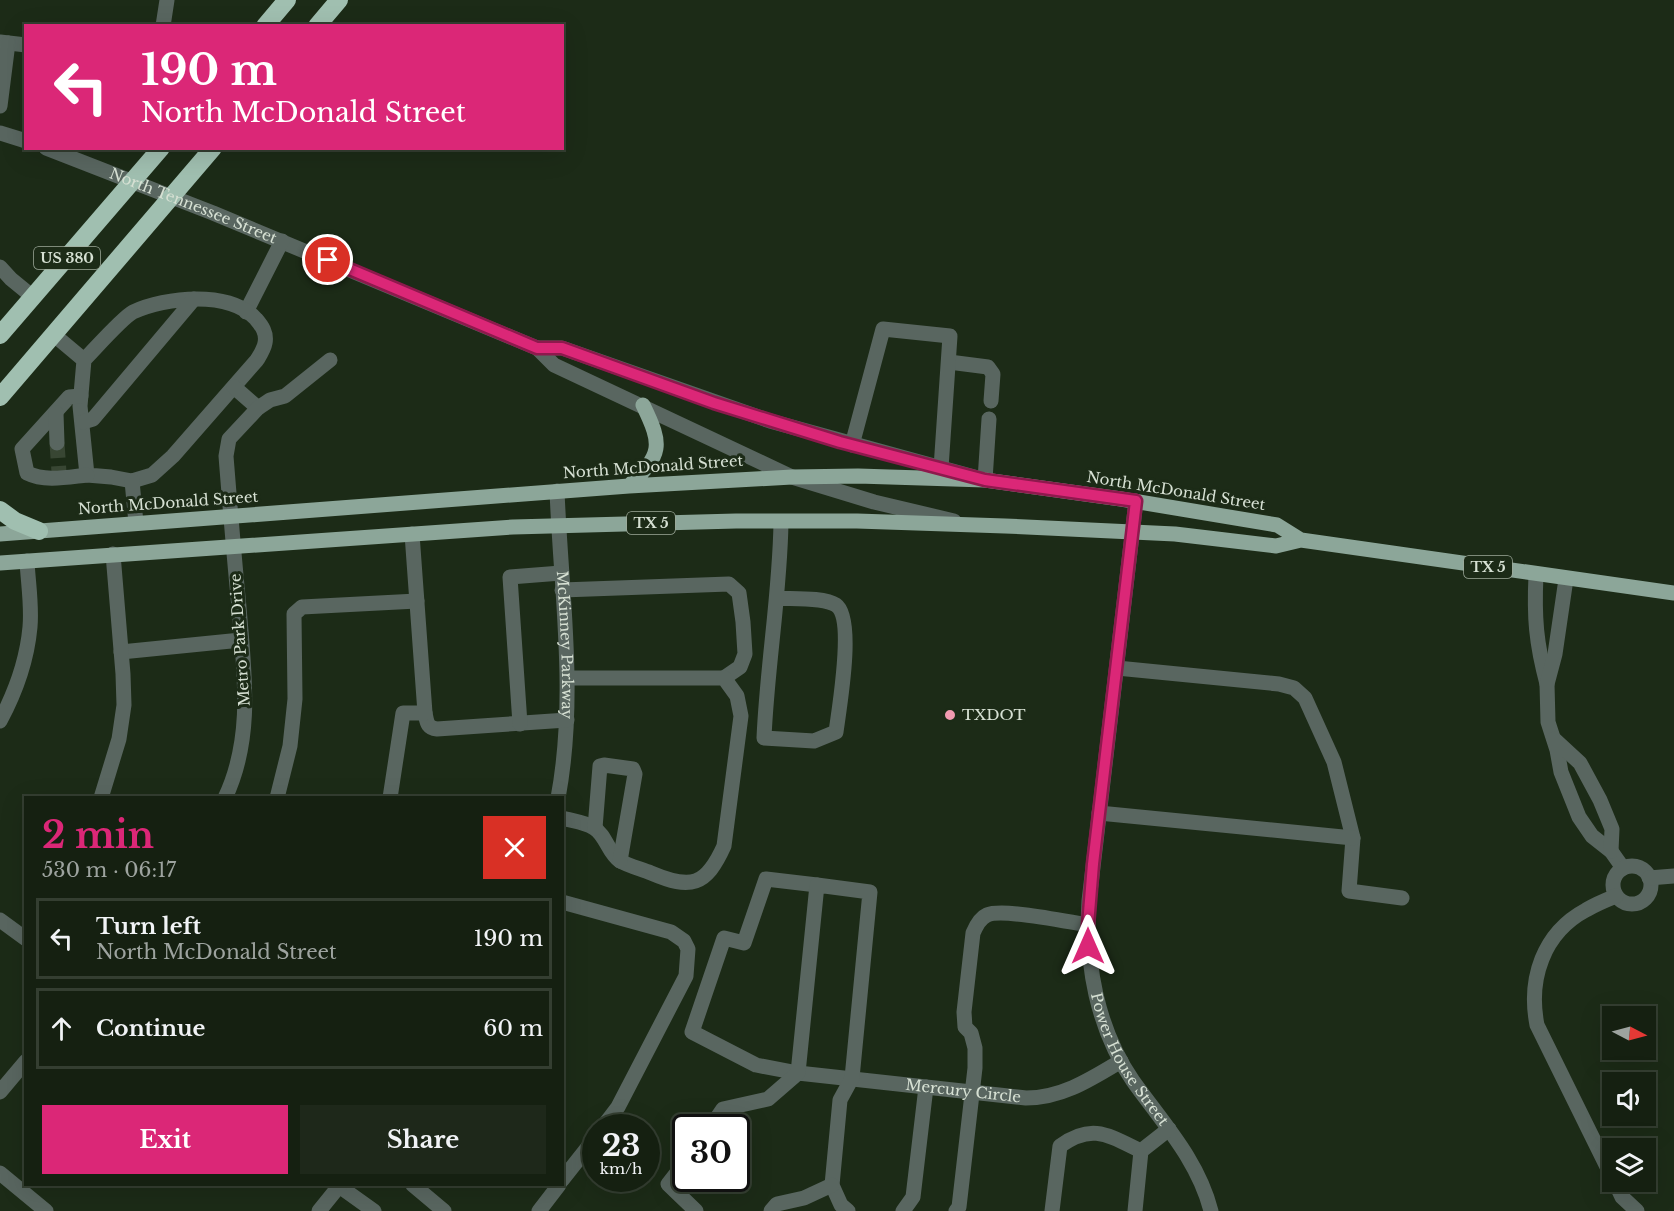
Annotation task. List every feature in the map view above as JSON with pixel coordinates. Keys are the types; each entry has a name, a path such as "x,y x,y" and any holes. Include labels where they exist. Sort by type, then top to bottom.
{"highway":[{"path":"267,24 287,0"},
{"path":"319,24 339,0"},
{"name":"US 380","path":"0,335 159,150"},
{"name":"US 380","path":"0,397 211,150"},
{"path":"0,406 19,375"},
{"path":"0,510 15,521 39,531"}],"main road":[{"path":"629,486 650,464 656,449 655,430 643,405"},
{"name":"North McDonald Street","path":"0,534 629,486 792,477 914,477 985,480 1136,501 1277,525 1301,540"},
{"name":"North McDonald Street","path":"0,563 558,525 781,522 971,525 1207,537 1276,546 1301,540 1674,593"}],"street":[{"path":"163,24 167,0"},
{"path":"0,106 4,42 24,45"},
{"path":"0,133 24,140"},
{"name":"North Tennessee Street","path":"51,150 282,241 537,348"},
{"path":"246,312 282,241"},
{"path":"0,267 33,297"},
{"path":"82,422 93,419 194,300"},
{"path":"81,396 69,397 22,449 27,473 34,477 46,478 59,475 87,475 132,481 152,476 257,360 265,344 264,328 251,314 226,302 194,300 159,304 132,313 84,360 81,396 87,475"},
{"path":"852,445 883,329 950,336 941,468"},
{"path":"53,334 84,360"},
{"path":"537,348 554,365 792,477 874,502 971,525"},
{"path":"537,348 562,348 714,403 852,445 985,480 989,419"},
{"path":"234,387 258,408 270,400 285,396 330,360"},
{"path":"948,362 988,367 993,374 991,400"},
{"name":"Metro Park Drive","path":"226,796 237,766 244,733 245,680 226,456 229,439 258,408"},
{"path":"56,413 57,443"},
{"path":"132,481 136,523"},
{"name":"McKinney Parkway","path":"557,491 568,678 567,720 558,796"},
{"name":"Power House Street","path":"1136,501 1099,813 1088,925 1090,966 1098,1005 1121,1061 1182,1146 1203,1186 1210,1211"},
{"path":"777,598 820,600 837,605 844,615 847,633 836,732 814,741 764,738 766,691 781,561 781,522"},
{"path":"412,534 427,724 432,728 567,720"},
{"path":"102,796 119,739 124,705 113,554"},
{"path":"0,721 16,690 28,640 30,616 27,561"},
{"path":"520,724 510,577 561,573"},
{"path":"1536,575 1534,615 1538,648 1547,684 1547,709 1561,772 1579,817 1592,836 1611,851 1623,868"},
{"path":"1547,684 1556,654 1566,579"},
{"path":"562,590 729,584 739,593 743,622 745,654 740,667 724,678 568,678"},
{"path":"278,796 290,747 295,699 294,614 302,607 417,601"},
{"path":"121,652 241,640"},
{"path":"1117,668 1279,684 1294,688 1305,698 1334,762 1353,838 1349,891 1402,898"},
{"path":"620,861 635,774 633,769 603,765 600,766 595,828 620,861 667,880 692,884 707,876 716,864 724,846 741,716 737,696 724,678"},
{"path":"390,796 403,713 425,713"},
{"path":"1554,739 1580,763 1600,800 1612,829 1611,851"},
{"path":"1099,813 1353,838"},
{"path":"564,819 595,828"},
{"path":"1639,867 1650,878 1651,887 1647,896 1640,902 1632,904 1623,902 1616,896 1613,880 1623,868 1639,867"},
{"path":"1650,878 1674,876"},
{"name":"Mercury Circle","path":"817,885 766,879 744,943 724,938 692,1032 756,1065 798,1073 1026,1098 1052,1096 1077,1086 1121,1061"},
{"path":"720,1114 723,1109 768,1099 798,1073 817,885 870,892 852,1078 840,1100 832,1185 841,1205 848,1211"},
{"path":"1602,1157 1537,1026 1534,996 1535,978 1548,944 1585,910 1616,896"},
{"path":"564,903 671,932 684,941 688,949 686,976 613,1114"},
{"path":"956,1211 959,1207 975,1068 975,1048 971,1033 966,1027 963,1012 976,925 987,915 1002,912 1088,925"},
{"path":"0,920 24,938"},
{"path":"0,1092 24,1063"},
{"path":"908,1210 913,1197 926,1087"},
{"path":"1135,1211 1141,1150 1169,1129"},
{"path":"1052,1211 1060,1146 1075,1136 1090,1132 1112,1137 1141,1150"},
{"path":"564,1177 582,1155"},
{"path":"0,1173 46,1211"},
{"path":"771,1211 777,1204 804,1198 832,1185"},
{"path":"319,1211 339,1186 374,1211"},
{"path":"414,1186 444,1211"},
{"path":"539,1211 558,1186"},
{"path":"676,1192 696,1211"},
{"path":"1620,1192 1637,1211"}],"tunnel":[{"path":"57,443 59,472"}],"place":[{"name":"TXDOT","path":"950,715"}],"route":[{"path":"328,260 537,348 562,348 714,403 840,442 985,480 1136,501 1089,901 1088,946"}]}
